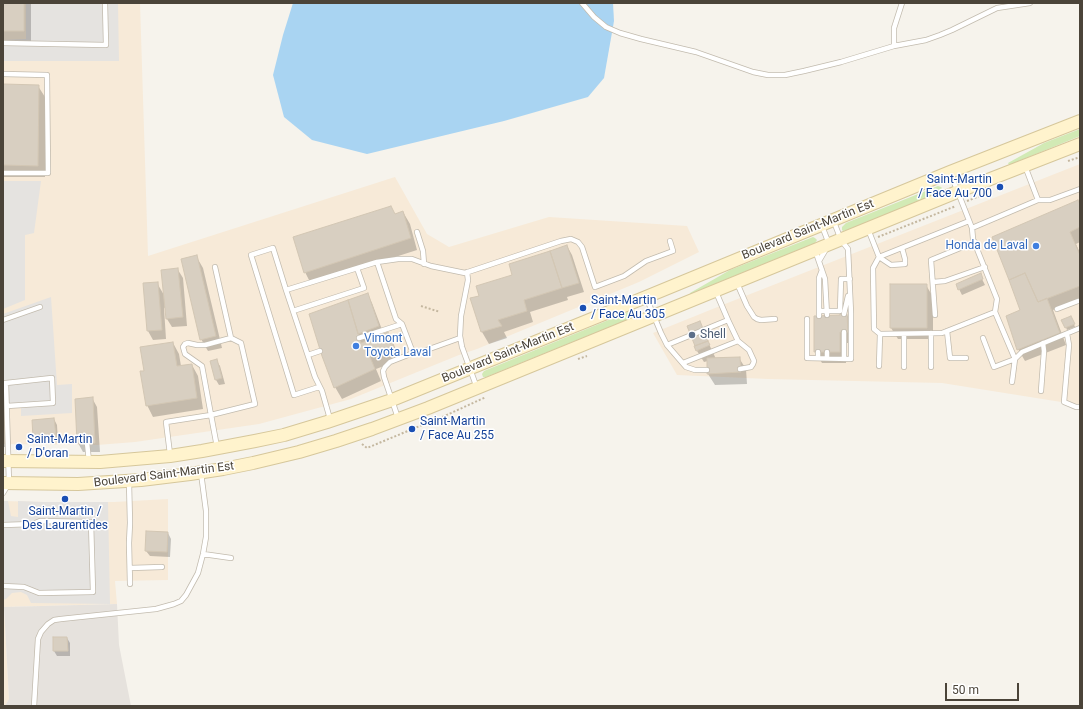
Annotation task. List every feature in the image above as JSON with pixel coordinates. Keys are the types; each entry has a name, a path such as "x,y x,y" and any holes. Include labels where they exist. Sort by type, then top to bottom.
{"main road":[{"name":"Boulevard Saint-Martin Est","path":"6,461 89,462 170,456 284,435 330,421 392,400 950,172 1080,121"},
{"name":"Boulevard Saint-Martin Est","path":"5,486 128,481 201,473 299,452 362,433 477,388 715,290 817,256 829,244 1024,165 1080,144"}],"lane":[{"path":"3,43 106,45 105,3"},
{"path":"582,3 594,17 606,27 620,33 696,52 753,72 768,75 785,75 804,71 841,62 894,46 926,40 997,8 1030,3"},
{"path":"894,46 894,28 902,3"},
{"path":"3,74 47,75 48,173 3,173"},
{"path":"1024,165 1038,200"},
{"path":"950,172 972,228 973,238 997,299 995,312 1014,359 1012,382"},
{"path":"972,228 1038,200 1050,200 1080,188"},
{"path":"807,319 807,358 851,359 848,249 841,240 833,220"},
{"path":"969,221 879,257 873,268 874,329 880,334 942,333 995,312"},
{"path":"822,225 829,244"},
{"path":"868,228 879,257 891,265 905,264 906,259 902,248"},
{"path":"417,232 423,251 424,264"},
{"path":"286,290 353,268 377,262 406,259 412,259 431,266 467,272 571,239 578,242 582,247 595,287 624,276 646,261 673,252 670,241"},
{"path":"935,315 931,260 975,242"},
{"path":"319,387 294,394 251,255 273,248 315,377 322,391 330,421"},
{"path":"817,256 825,278 827,313"},
{"path":"377,262 396,319 402,324 413,353"},
{"path":"215,267 230,338"},
{"path":"932,282 945,281 984,267"},
{"path":"293,311 364,288 357,268"},
{"path":"822,270 820,278 819,313 840,311 840,279 850,279"},
{"path":"467,272 468,280 461,316 460,338 469,369 477,388"},
{"path":"737,282 747,306 754,317 761,320 775,319"},
{"path":"844,314 850,288"},
{"path":"715,290 738,341 749,350 754,361 750,367 740,369"},
{"path":"646,297 653,316 667,345 688,368 695,370 707,370"},
{"path":"1057,309 1080,301"},
{"path":"3,320 40,307"},
{"path":"667,345 728,320"},
{"path":"359,338 402,324"},
{"path":"983,338 994,367 1014,359 1022,352 1080,328"},
{"path":"947,331 950,358 966,358"},
{"path":"844,332 844,359"},
{"path":"931,333 931,367"},
{"path":"879,366 880,334"},
{"path":"904,334 904,368"},
{"path":"1067,334 1069,345 1064,402 1080,407"},
{"path":"170,456 166,422 212,416 255,404 241,343 230,338 205,345 188,343 185,344 184,347 185,354 202,366 212,416 218,448"},
{"path":"399,419 384,377 383,371 385,367 390,362 413,353 422,352 460,338"},
{"path":"683,363 738,341"},
{"path":"1040,391 1044,351 1043,343"},
{"path":"308,355 320,351"},
{"path":"818,352 818,358"},
{"path":"827,352 827,358"},
{"path":"5,486 7,406 5,384 52,378 53,403 7,406"},
{"path":"87,443 89,462"},
{"path":"34,706 38,639 41,632 48,624 54,620 156,608 178,603 184,598 198,573 206,538 205,497 201,473"},
{"path":"128,481 130,584"},
{"path":"3,525 33,524 40,522 92,522 93,592 39,593 24,587 3,586"},
{"path":"203,554 231,558"},
{"path":"130,568 162,567"}],"path":[{"path":"878,237 953,207"},
{"path":"421,306 440,312"},
{"path":"578,359 591,354"},
{"path":"367,448 489,396"}],"shaded area":[{"path":"3,3 140,3 148,256 395,177 427,234 449,247 549,217 687,226 699,252 639,282 351,399 259,424 135,442 97,445 3,444"},
{"path":"26,3 118,3 119,61 3,61 3,40 26,39"},
{"path":"1080,164 1080,405 942,383 768,379 677,375 653,333 725,304"},
{"path":"3,181 41,181 34,233 25,235 25,300 3,309"},
{"path":"51,297 57,385 72,384 72,413 21,416 21,408 3,408 3,314"},
{"path":"168,499 168,580 115,581 117,604 4,607 9,699 5,706 3,706 3,501 114,502"},
{"path":"3,501 8,501 11,516 18,517 18,501 108,502 110,604 31,603 27,595 21,592 12,593 3,600"},
{"path":"117,604 119,645 131,706 5,706 9,699 4,607"}],"green space":[{"path":"1080,129 1080,136 1009,165 1008,163 1044,143"},
{"path":"938,186 942,188 941,192 847,230 842,230 842,227 846,223"},
{"path":"813,237 817,240 815,243 690,294 730,270"},
{"path":"633,310 637,313 634,317 483,377 482,374 484,371"}],"water":[{"path":"293,3 613,3 614,21 604,78 588,97 504,121 367,154 312,140 284,117 273,75"}],"building":[{"path":"3,3 24,3 24,31 3,31"},
{"path":"3,84 39,85 38,166 3,165"},
{"name":"Honda de Laval","path":"1078,200 1080,204 1080,227 1070,232 1080,255 1080,286 1038,302 1025,273 1009,280 992,237"},
{"path":"391,206 395,214 403,211 411,238 304,273 293,237"},
{"path":"567,245 579,283 562,288 550,251"},
{"path":"550,251 562,288 524,300 527,311 498,320 502,326 481,332 470,298 479,296 476,286 512,275 509,264"},
{"path":"197,255 216,336 200,340 181,259"},
{"path":"178,268 183,317 166,319 161,270"},
{"path":"981,273 983,279 958,290 956,284"},
{"path":"1025,273 1038,302 1047,298 1060,333 1017,350 1006,316 1020,310 1009,280"},
{"path":"158,282 162,330 147,331 143,283"},
{"path":"890,284 927,284 927,328 890,328"},
{"path":"368,293 379,326 358,334 348,300"},
{"name":"Vimont Toyota Laval","path":"348,300 361,343 388,332 394,348 370,357 375,369 334,388 309,314"},
{"path":"847,314 848,332 840,332 840,352 814,352 814,316"},
{"path":"1071,316 1075,324 1065,328 1061,320"},
{"path":"700,321 708,341 695,346 687,326"},
{"path":"708,341 710,345 696,351 694,346"},
{"path":"173,342 177,366 192,364 197,398 146,406 140,371 144,371 140,347"},
{"path":"740,357 741,372 707,374 707,358"},
{"path":"217,359 222,378 215,380 210,361"},
{"path":"93,397 95,443 77,443 75,399"},
{"path":"54,418 56,436 33,438 32,420"},
{"path":"146,531 168,532 167,552 145,551"},
{"path":"53,637 67,637 68,651 53,651"}],"place":[{"name":"Saint-Martin / Face Au 700","path":"1000,187"},
{"name":"Honda de Laval","path":"1036,246"},
{"name":"Saint-Martin / Face Au 305","path":"583,308"},
{"name":"Shell","path":"692,335"},
{"name":"Vimont Toyota Laval","path":"356,346"},
{"name":"Saint-Martin / Face Au 255","path":"412,429"},
{"name":"Saint-Martin / D'oran","path":"19,447"},
{"name":"Saint-Martin / Des Laurentides","path":"65,499"}]}
